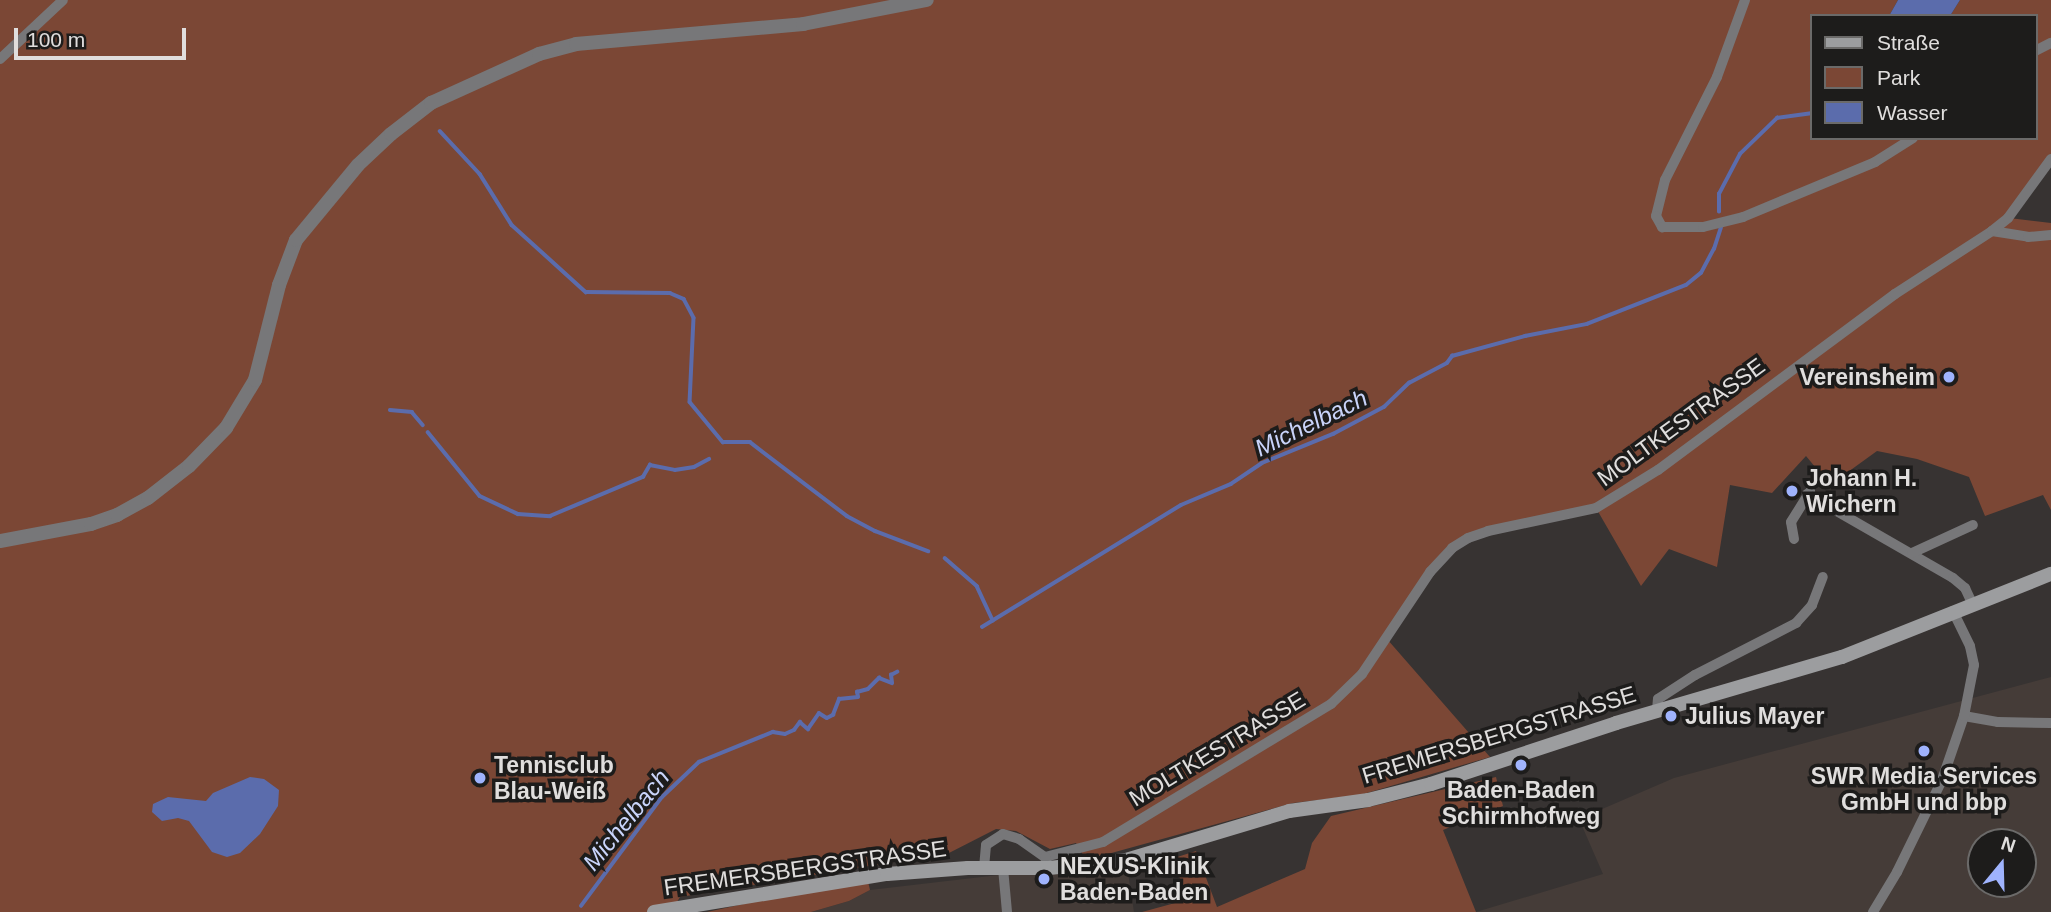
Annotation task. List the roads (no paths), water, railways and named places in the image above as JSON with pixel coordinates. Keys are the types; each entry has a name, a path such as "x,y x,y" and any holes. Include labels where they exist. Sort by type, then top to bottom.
{"main road":[{"name":"FREMERSBERGSTRASSE","path":"654,912 887,874 1126,860 1289,811 1393,795 1657,710 1842,657 1972,603 2051,574"}],"street":[{"path":"0,59 62,0"},
{"path":"0,541 91,524 117,515 148,498 190,466 226,428 255,380 279,285 296,240 358,165 391,134 431,103 539,54 576,44 803,24 927,0"},
{"path":"1745,0 1717,77 1665,180 1657,216 1662,228 1703,227 1743,217 1875,162 1910,140"},
{"name":"MOLTKESTRASSE","path":"1047,863 1103,842 1331,704 1362,674 1430,572 1452,548 1468,538 1488,531 1596,508 1658,470 1895,293 1992,231 2008,218 2051,159"},
{"path":"1992,231 2028,237 2051,235"},
{"path":"1794,540 1791,522 1809,492 1954,578 1965,588 1972,603"},
{"path":"1912,553 1973,525"},
{"path":"1657,710 1658,699 1667,693 1796,623 1812,606 1824,577"},
{"path":"1873,912 1897,872 1942,780 1964,716 1974,665 1970,646 1953,611"},
{"path":"1964,716 1998,722 2051,723"},
{"path":"985,868 986,845 1003,834 1019,839 1047,863"},
{"path":"1003,868 1007,912"}],"water":[{"path":"1898,0 1960,0 1951,14 1890,14"},
{"path":"250,777 264,779 279,790 278,806 260,834 240,853 227,857 212,852 189,821 178,818 162,821 152,812 153,804 168,797 206,801 213,793"}],"waterway":[{"name":"Michelbach","path":"1719,212 1719,194 1740,154 1777,118 1810,113"},
{"path":"440,131 480,174 512,225 586,292 670,293 684,299 694,318 690,402 723,442 750,442 847,516 875,531 928,551"},
{"name":"Michelbach","path":"982,627 1181,505 1231,484 1262,463 1333,434 1384,407 1409,383 1447,363 1452,356 1525,336 1587,324 1686,285 1701,273 1714,249 1721,228"},
{"path":"390,410 412,412 423,425"},
{"path":"428,432 480,496 518,514 550,516 643,477 650,465 675,470 694,467 709,459"},
{"path":"945,558 977,586 993,621"},
{"name":"Michelbach","path":"581,906 662,797 699,762 773,732 785,734 794,730 800,722 808,729 819,713 827,718 833,715 839,699 858,697 857,692 868,689 879,678 892,683 891,675 897,672"}],"place":[{"name":"Vereinsheim","path":"1949,377"},
{"name":"Johann H. Wichern","path":"1792,491"},
{"name":"Julius Mayer","path":"1671,716"},
{"name":"SWR Media Services GmbH und bbp","path":"1924,751"},
{"name":"Baden-Baden Schirmhofweg","path":"1521,765"},
{"name":"Tennisclub Blau-Weiß","path":"480,778"},
{"name":"NEXUS-Klinik Baden-Baden","path":"1044,879"}]}
